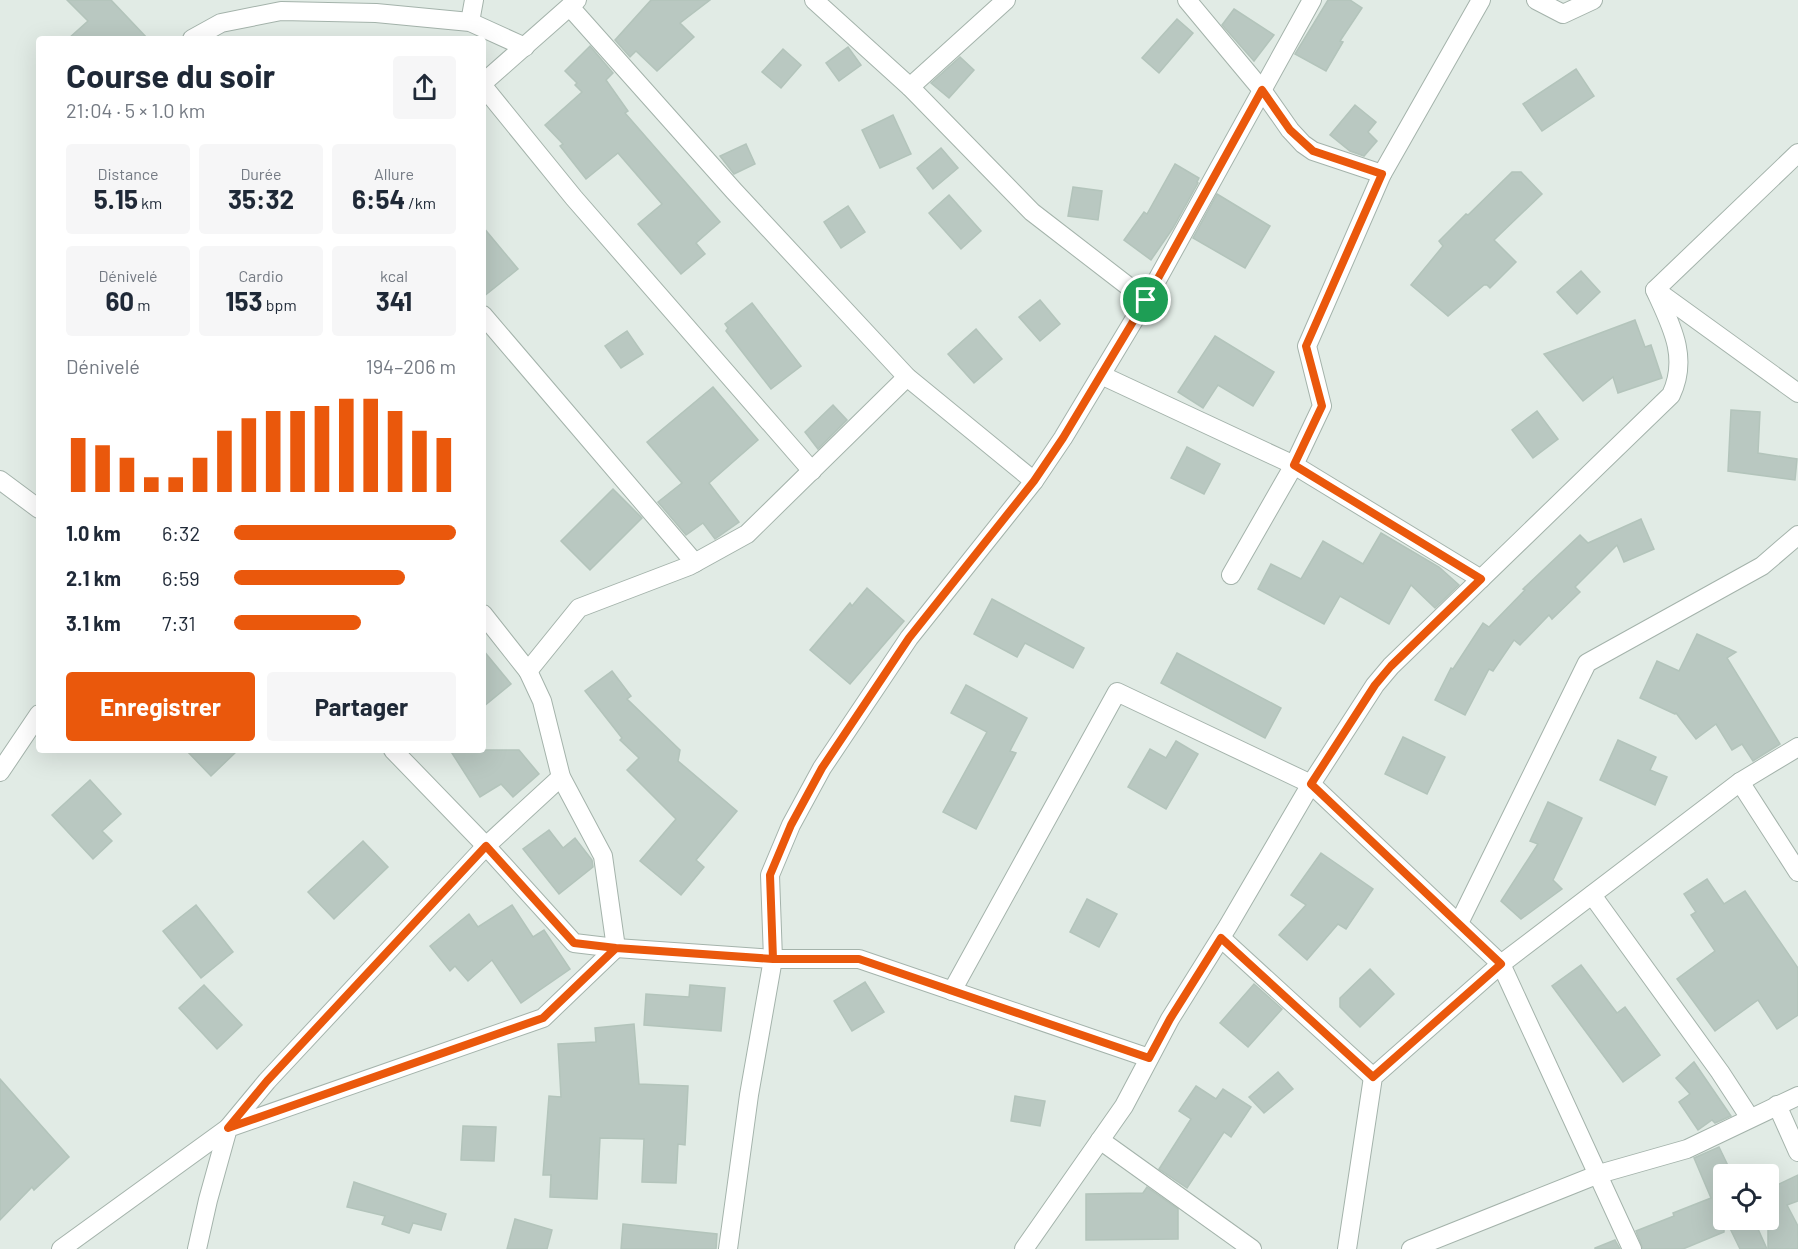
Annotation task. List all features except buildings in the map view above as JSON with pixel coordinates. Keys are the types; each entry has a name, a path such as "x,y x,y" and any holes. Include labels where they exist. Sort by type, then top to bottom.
{"street":[{"path":"470,22 474,0"},
{"path":"814,0 910,87 1032,212 1146,300"},
{"path":"910,87 1006,0"},
{"path":"1187,0 1262,90 1290,130 1313,151 1382,174"},
{"path":"728,1249 749,1095 773,959 770,875 791,825 817,777 909,638 1034,481 1063,438 1146,300 1312,0"},
{"path":"1231,574 1294,465 1322,406 1306,346 1382,174 1481,0"},
{"path":"1536,0 1563,14 1593,0"},
{"path":"486,81 574,4 734,191 907,378 1034,481"},
{"path":"197,36 221,23 281,11 376,13 470,22 525,47"},
{"path":"486,88 574,198 812,471"},
{"path":"1655,290 1798,153"},
{"path":"1655,290 1798,393"},
{"path":"1033,1245 1124,1106 1170,1019 1221,938 1311,784 1375,685 1391,666 1671,395 1678,381 1676,336 1655,290"},
{"path":"486,318 695,562"},
{"path":"1101,375 1294,465 1481,579"},
{"path":"528,671 579,608 695,562 747,534 907,378"},
{"path":"0,480 36,507"},
{"path":"1459,923 1587,663 1762,566 1798,535"},
{"path":"486,618 528,671 542,701 561,777 603,856 616,948"},
{"path":"952,991 1116,693 1311,784 1501,964 1632,1249"},
{"path":"0,772 36,718"},
{"path":"1347,1249 1373,1077 1501,964 1740,782 1798,747"},
{"path":"396,753 486,846 574,943 773,959 859,959 1149,1058"},
{"path":"61,1249 228,1128 267,1081 486,846 561,777"},
{"path":"1740,782 1798,872"},
{"path":"1592,895 1720,1072 1750,1118"},
{"path":"1221,938 1373,1077"},
{"path":"228,1128 543,1018 616,948"},
{"path":"1411,1249 1599,1174 1687,1149 1798,1096"},
{"path":"1777,1105 1798,1152"},
{"path":"197,1249 228,1128"},
{"path":"1100,1140 1252,1249"}],"route":[{"path":"1146,300 1063,438 1034,481 929,610 822,768 791,825 770,875 773,959 616,948 543,1018 228,1128 267,1081 486,846 574,943 773,959 859,959 1149,1058 1170,1019 1221,938 1373,1077 1501,964 1311,784 1375,685 1391,666 1481,579 1294,465 1322,406 1306,346 1382,174 1313,151 1290,130 1262,90 1146,300"}]}
